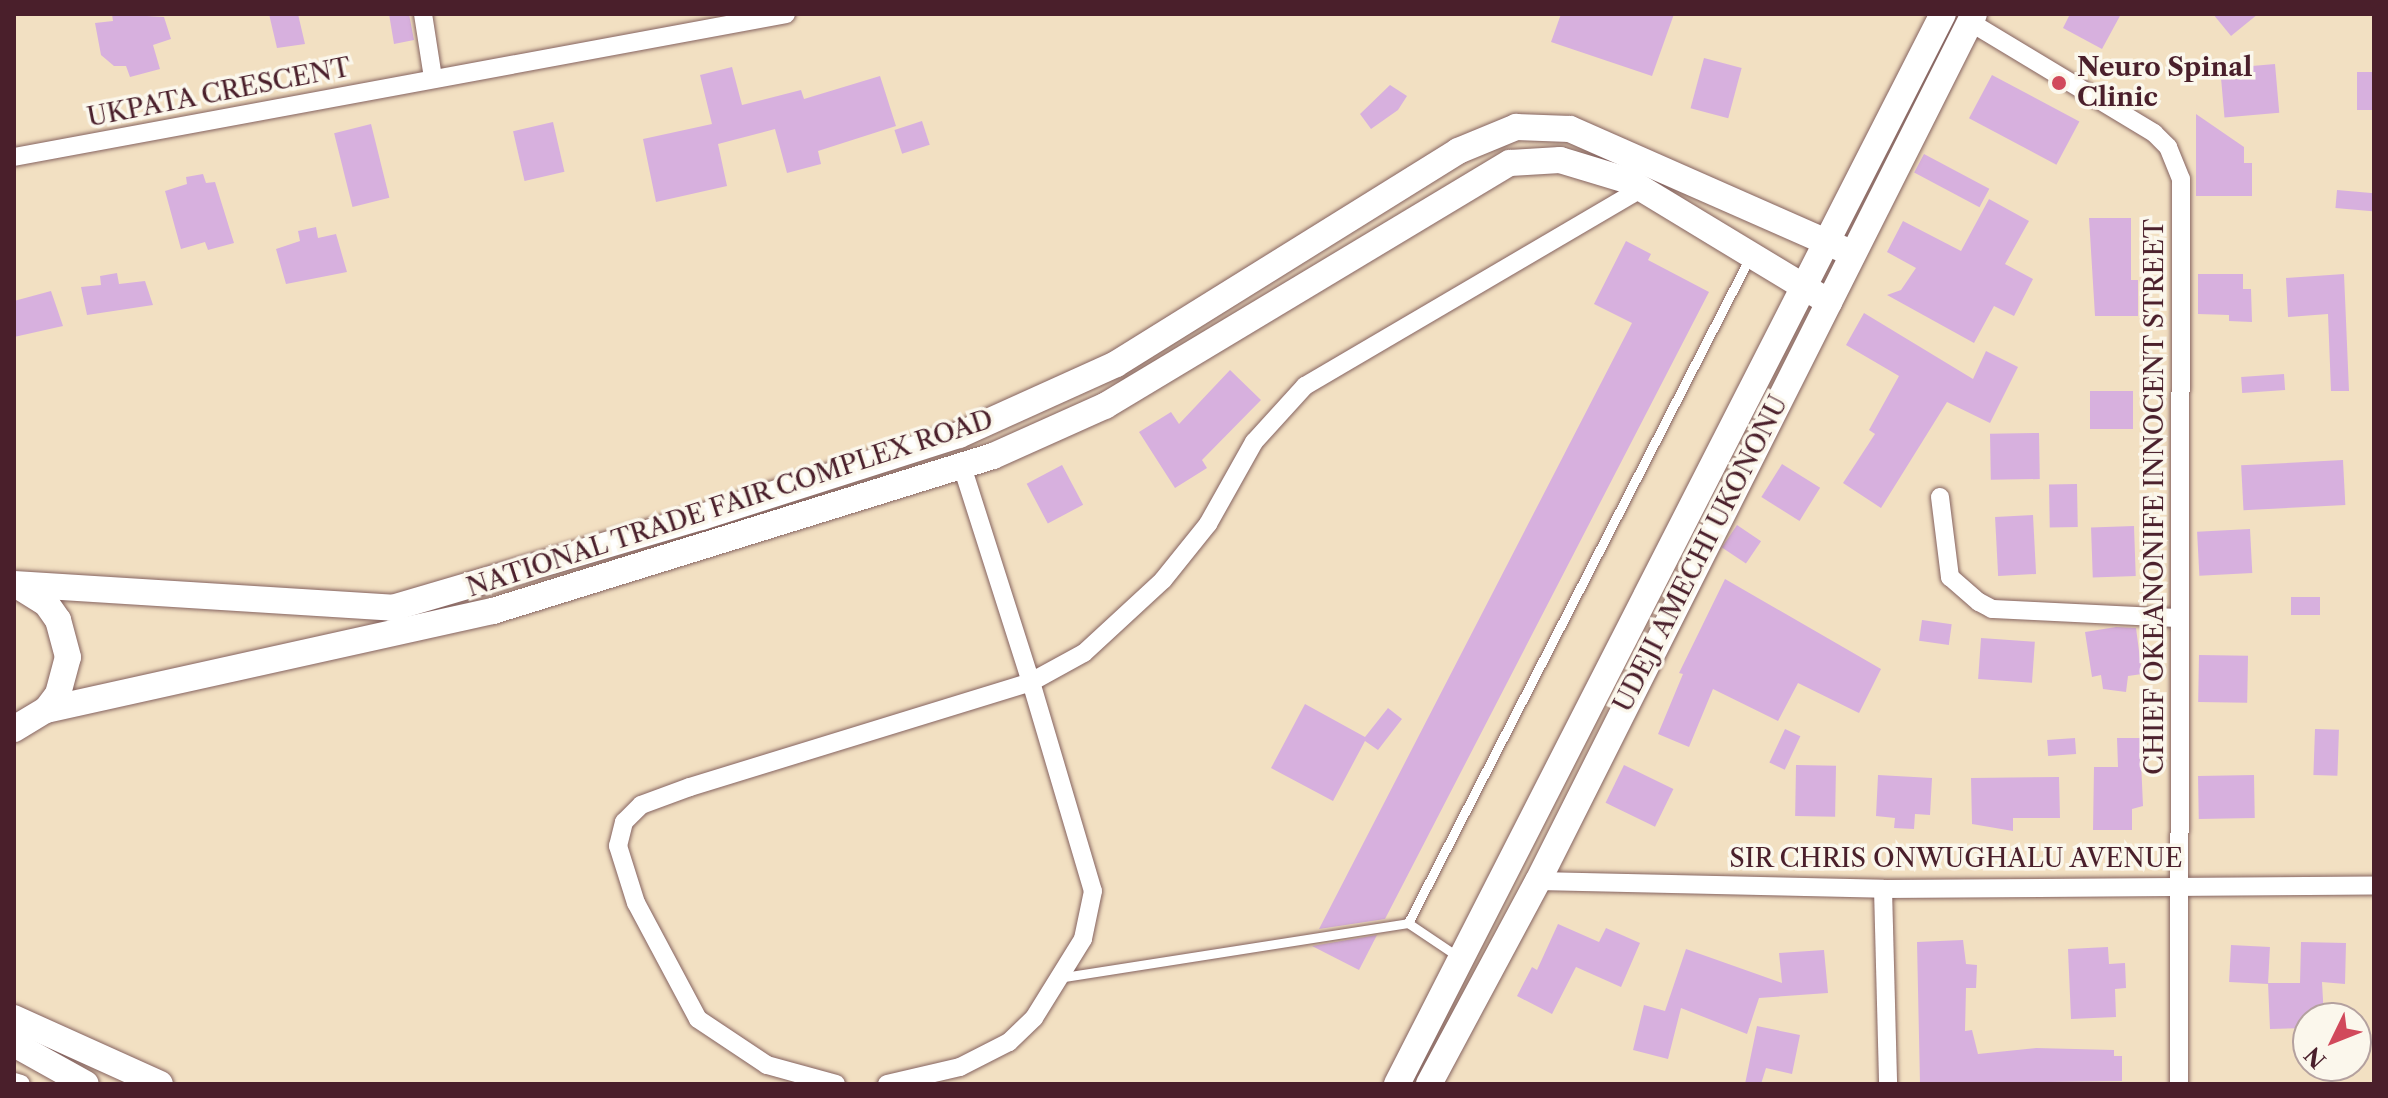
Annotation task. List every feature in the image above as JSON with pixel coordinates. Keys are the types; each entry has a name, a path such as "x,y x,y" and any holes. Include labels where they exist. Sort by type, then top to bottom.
{"main road":[{"name":"UDEJI AMECHI UKONONU","path":"1397,1084 1943,14"},
{"name":"UDEJI AMECHI UKONONU","path":"1429,1084 1538,881 1972,18"},
{"name":"NATIONAL TRADE FAIR COMPLEX ROAD","path":"14,584 392,608 687,522 959,435 1116,364 1458,151 1516,127 1570,129 1853,254"},
{"name":"NATIONAL TRADE FAIR COMPLEX ROAD","path":"46,710 493,611 961,463 993,456 1105,406 1510,163 1560,160 1643,188 1803,289 1829,302"},
{"path":"14,584 47,604 66,638 65,676 46,710 14,729"},
{"path":"14,1018 160,1084"},
{"path":"1422,1033 1447,1047"},
{"path":"14,1044 86,1084"}],"street":[{"path":"423,14 433,78"},
{"name":"UKPATA CRESCENT","path":"14,157 786,14"},
{"name":"CHIEF OKEANONIFE INNOCENT STREET","path":"1972,18 2154,133 2175,160 2181,179 2184,261 2179,618 2182,886 2179,1084"},
{"path":"836,1084 767,1065 698,1019 636,903 618,846 624,822 641,805 690,787 1031,682 1084,653 1163,580 1208,524 1254,442 1305,386 1643,188"},
{"path":"887,1084 983,1058 1034,1018 1064,977 1083,939 1093,891 961,463"},
{"path":"1940,497 1950,577 1992,609 2179,618"},
{"name":"SIR CHRIS ONWUGHALU AVENUE","path":"1538,881 1883,889 2374,886"},
{"path":"1883,889 1888,1084"},
{"path":"14,1082 21,1084"}],"lane":[{"path":"1408,923 1750,256"},
{"path":"1064,977 1408,923 1460,958"}],"building":[{"path":"112,14 164,17 171,39 153,45 160,69 130,77 126,66 114,66 101,55 95,23 113,21"},
{"path":"269,14 298,14 305,44 277,48"},
{"path":"389,14 409,14 414,40 394,44"},
{"path":"1561,14 1674,14 1652,76 1551,42"},
{"path":"2070,14 2121,14 2102,49 2063,28"},
{"path":"2213,14 2258,14 2231,36"},
{"path":"1704,58 1742,68 1728,118 1691,108"},
{"path":"2275,64 2279,113 2224,118 2220,69"},
{"path":"732,67 742,105 801,90 804,99 880,76 896,126 818,151 821,164 787,173 775,129 718,144 727,186 656,202 643,139 712,124 700,75"},
{"path":"2357,72 2374,72 2374,110 2357,110"},
{"path":"1992,75 2079,121 2056,165 1969,118"},
{"path":"1390,85 1407,96 1398,110 1371,129 1360,114"},
{"path":"2196,114 2244,147 2244,163 2252,163 2252,196 2196,196"},
{"path":"922,121 930,145 902,154 894,130"},
{"path":"553,122 564,172 525,181 513,131"},
{"path":"371,124 389,198 353,207 334,133"},
{"path":"1924,154 1989,189 1979,207 1914,173"},
{"path":"203,174 206,183 215,182 234,243 208,250 205,242 181,249 165,191 187,184 186,177"},
{"path":"2337,190 2374,193 2372,211 2335,208"},
{"path":"1989,199 2029,221 2005,264 2033,279 2014,316 1994,306 1974,343 1887,295 1901,290 1916,268 1887,252 1903,221 1961,251"},
{"path":"2089,218 2131,218 2131,280 2138,280 2138,316 2095,316"},
{"path":"316,227 318,238 336,234 347,272 286,284 276,249 300,241 298,231"},
{"path":"1626,241 1651,254 1648,260 1709,292 1385,919 1319,929 1632,323 1594,304"},
{"path":"117,273 119,284 145,281 153,305 87,315 81,287 101,285 100,276"},
{"path":"2198,274 2243,274 2243,289 2251,289 2252,322 2229,321 2229,315 2198,314"},
{"path":"2344,274 2349,391 2331,391 2328,314 2288,317 2286,278"},
{"path":"51,291 63,326 14,337 14,301"},
{"path":"1864,313 1973,379 1986,351 2018,367 1990,423 1947,402 1881,508 1843,483 1875,434 1869,430 1899,376 1846,345"},
{"path":"1230,370 1261,400 1202,460 1207,468 1175,488 1139,432 1171,412 1179,424"},
{"path":"2284,374 2285,390 2242,393 2241,377"},
{"path":"2090,391 2133,391 2133,429 2090,429"},
{"path":"2039,433 2040,479 1991,480 1990,434"},
{"path":"2343,460 2345,505 2243,510 2241,465"},
{"path":"1782,464 1820,488 1799,521 1761,497"},
{"path":"1062,465 1083,505 1048,524 1027,484"},
{"path":"2049,484 2077,484 2078,527 2050,527"},
{"path":"2033,515 2036,574 1998,576 1995,517"},
{"path":"1737,525 1761,541 1746,564 1722,547"},
{"path":"2134,526 2136,576 2093,577 2091,528"},
{"path":"2250,529 2252,573 2199,576 2197,532"},
{"path":"1725,579 1881,669 1859,713 1798,683 1778,721 1713,689 1689,747 1658,734 1683,674 1679,673"},
{"path":"2291,597 2320,597 2320,615 2291,615"},
{"path":"1922,620 1952,624 1949,645 1919,641"},
{"path":"2116,627 2136,628 2142,674 2128,676 2126,692 2103,689 2101,675 2092,677 2085,632"},
{"path":"1981,638 2035,642 2032,683 1978,679"},
{"path":"2199,655 2248,656 2247,703 2198,702"},
{"path":"1305,704 1365,737 1388,708 1402,719 1378,750 1365,741 1333,801 1271,768"},
{"path":"1785,729 1800,736 1785,770 1769,763"},
{"path":"2315,729 2339,730 2337,776 2313,775"},
{"path":"2075,738 2076,754 2048,756 2047,740"},
{"path":"2117,738 2140,738 2143,806 2132,809 2132,830 2093,830 2094,767 2118,767"},
{"path":"1624,765 1673,789 1655,827 1606,803"},
{"path":"1796,765 1836,766 1835,817 1795,816"},
{"path":"1878,775 1932,778 1930,815 1915,814 1914,829 1894,828 1895,818 1876,816"},
{"path":"2254,775 2255,818 2199,819 2198,776"},
{"path":"2059,777 2060,818 2013,818 2013,831 1972,824 1971,778"},
{"path":"1558,924 1599,942 1606,928 1640,943 1621,987 1576,967 1552,1014 1517,996 1532,967 1537,970"},
{"path":"1377,935 1359,970 1312,946"},
{"path":"1963,940 1966,964 1977,965 1976,988 1966,988 1965,1031 1972,1030 1978,1054 2036,1048 2114,1050 2114,1056 2122,1056 2122,1081 1920,1084 1917,942"},
{"path":"2301,942 2346,943 2345,984 2322,982 2323,1002 2292,1002 2292,1028 2270,1029 2268,983 2300,983"},
{"path":"2231,945 2270,947 2268,984 2229,982"},
{"path":"2108,947 2109,964 2125,963 2126,988 2115,989 2116,1017 2071,1019 2068,949"},
{"path":"1686,949 1782,983 1779,953 1824,950 1828,993 1759,998 1747,1034 1681,1008 1668,1059 1633,1050 1644,1005 1665,1011"},
{"path":"1757,1026 1800,1035 1792,1074 1766,1068 1761,1084 1745,1084"}],"place":[{"name":"Neuro Spinal Clinic","path":"2059,83"}]}
